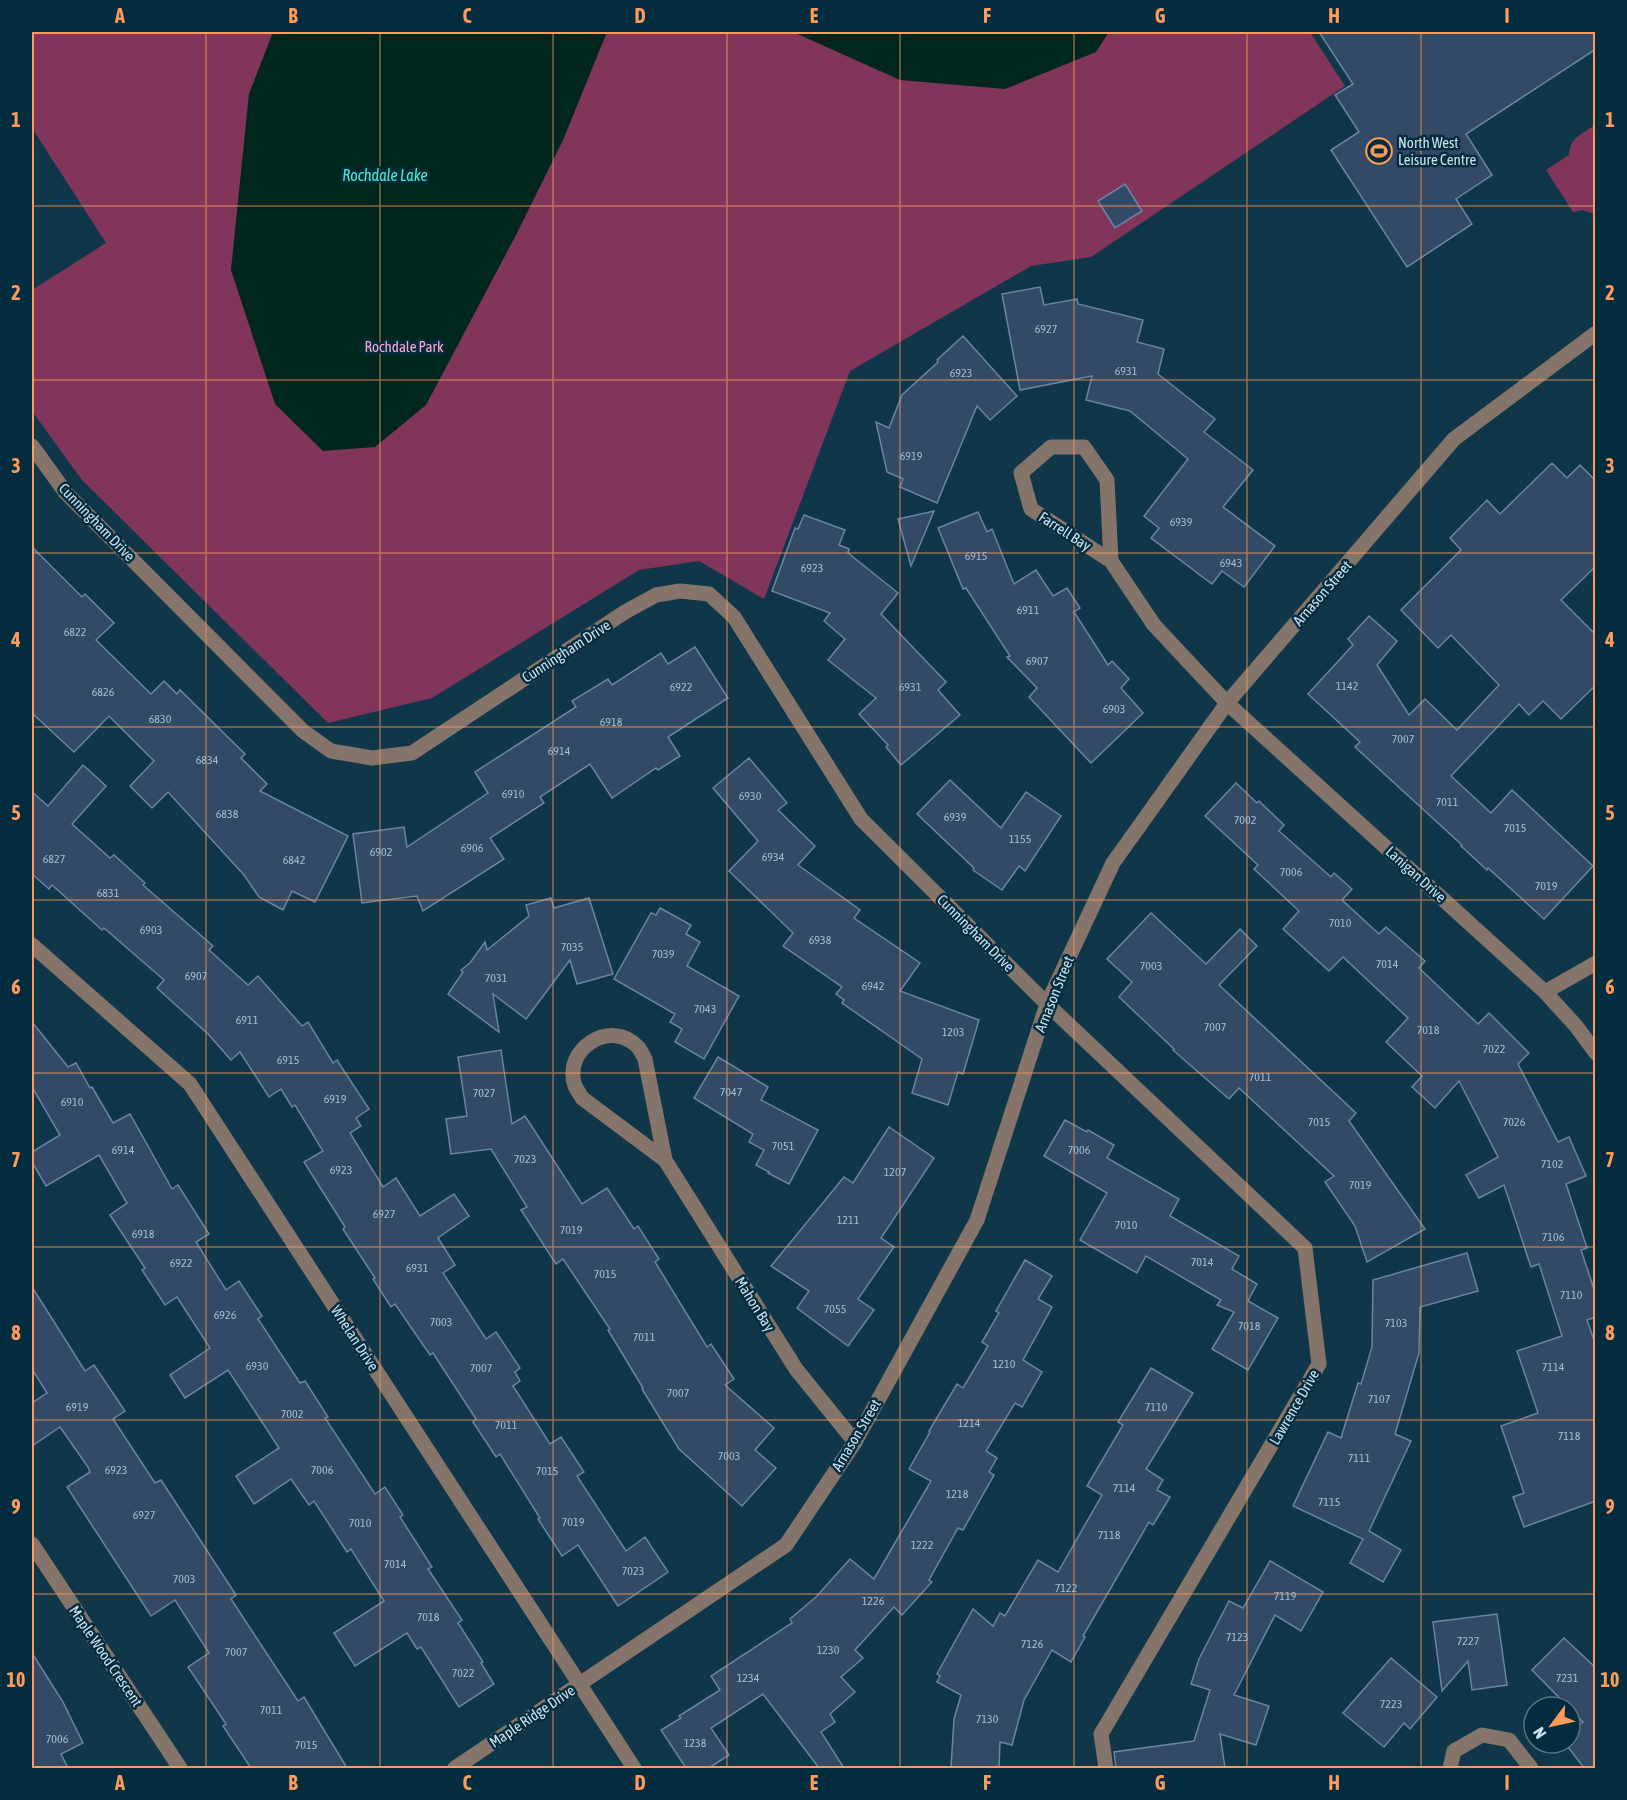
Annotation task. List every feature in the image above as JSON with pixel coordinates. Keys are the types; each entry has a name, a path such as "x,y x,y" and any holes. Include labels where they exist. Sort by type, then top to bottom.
{"street":[{"name":"Arnason Street","path":"579,1684 786,1545 855,1442 977,1221 1047,1004 1113,863 1227,703 1455,439 1596,333"},
{"name":"Cunningham Drive","path":"32,446 66,493 303,730 331,751 372,758 412,753 625,612 656,595 680,591 709,594 734,616 861,819 1047,1004"},
{"name":"Farrell Bay","path":"1112,561 1107,480 1084,447 1051,447 1021,472 1031,509 1112,561 1154,625 1227,703"},
{"name":"Lanigan Drive","path":"1227,703 1545,992 1576,1026 1596,1053"},
{"name":"Whelan Drive","path":"32,945 190,1084 634,1768"},
{"path":"1545,992 1596,963"},
{"name":"Lawrence Drive","path":"1047,1004 1305,1248 1319,1364 1101,1734 1106,1768"},
{"name":"Mahon Bay","path":"665,1160 582,1098 573,1074 574,1061 591,1041 603,1036 616,1036 628,1040 639,1048 645,1059 665,1160 796,1369 855,1442"},
{"name":"Maple Wood Crescent","path":"32,1545 180,1768"},
{"name":"Maple Ridge Drive","path":"455,1768 579,1684"},
{"path":"1450,1768 1454,1751 1482,1735 1509,1740 1531,1768"}],"green space":[{"name":"Rochdale Park","path":"32,32 1310,32 1345,86 1091,257 1031,266 850,371 764,599 699,561 639,570 432,698 328,723 82,480 32,411 32,290 106,243 32,128"},
{"path":"1595,125 1595,214 1582,210 1573,212 1546,170 1569,155 1574,140"}],"water":[{"name":"Rochdale Lake","path":"273,32 607,32 563,140 516,235 426,405 375,447 323,451 275,404 231,270 249,94"},
{"path":"793,32 1109,32 1096,52 1005,89 900,80"}],"building":[{"name":"North West Leisure Centre","path":"1319,32 1596,32 1596,49 1466,134 1492,175 1456,199 1472,224 1407,267 1331,150 1359,132 1335,95 1353,84"},
{"path":"1125,184 1142,211 1115,228 1098,201"},
{"path":"1040,287 1044,305 1077,299 1078,304 1143,320 1137,342 1164,349 1158,374 1215,419 1204,432 1253,470 1223,507 1275,546 1244,587 1222,571 1212,584 1151,538 1159,528 1144,516 1188,459 1130,411 1086,400 1092,376 1020,390 1002,294"},
{"path":"963,336 1017,396 990,420 977,406 937,503 900,487 903,479 887,472 876,422 889,428 902,395"},
{"path":"1552,463 1567,478 1580,465 1596,481 1596,566 1561,600 1596,635 1596,685 1561,719 1543,701 1529,715 1519,704 1451,776 1491,813 1512,790 1593,866 1544,919 1488,868 1487,870 1355,747 1360,742 1308,694 1353,645 1348,639 1369,616 1397,641 1377,665 1409,715 1425,699 1457,730 1499,685 1451,635 1438,648 1401,610 1461,550 1450,538 1487,500 1500,514"},
{"path":"934,511 911,566 898,519"},
{"path":"978,512 987,532 992,529 1014,584 1036,570 1053,596 1067,588 1080,608 1074,612 1108,665 1112,661 1129,679 1121,688 1143,713 1091,763 1029,697 1037,688 1007,657 1010,656 966,588 963,589 938,528"},
{"path":"804,515 845,530 839,545 849,549 848,553 898,593 881,614 946,682 938,690 960,715 901,765 886,747 888,745 859,714 876,698 828,660 845,639 824,621 830,613 772,591 795,528 798,529"},
{"path":"32,547 82,597 85,594 114,623 96,640 151,694 164,681 177,694 180,690 245,754 241,758 267,784 260,791 348,836 315,902 292,891 283,910 259,897 244,875 168,792 152,808 130,786 154,761 109,716 74,752 32,713"},
{"path":"695,647 728,698 668,737 680,756 658,770 656,768 612,798 590,764 540,797 544,803 490,838 504,859 423,911 417,896 362,903 353,834 404,827 407,847 488,793 475,772 576,707 572,701 608,679 612,685 661,653 668,664"},
{"path":"749,758 787,803 778,810 815,846 798,865 860,910 854,918 920,963 900,991 979,1020 963,1074 958,1072 948,1105 912,1093 922,1059 842,1003 844,1000 836,994 842,987 783,946 793,933 729,871 758,841 713,788"},
{"path":"83,765 106,786 72,824 110,858 114,855 145,883 143,885 213,946 209,950 248,985 258,976 302,1026 308,1022 333,1063 337,1060 369,1109 356,1118 361,1126 350,1133 383,1187 396,1178 420,1216 454,1194 469,1216 438,1238 455,1265 443,1273 486,1339 496,1332 520,1368 515,1372 520,1381 513,1386 550,1444 561,1437 584,1472 577,1476 626,1551 645,1537 668,1572 618,1606 578,1545 562,1556 500,1454 496,1457 473,1422 476,1419 433,1353 430,1355 395,1304 391,1307 304,1162 323,1151 295,1105 292,1107 281,1089 269,1097 240,1052 231,1060 208,1034 157,988 164,980 104,928 102,930 52,885 49,889 32,874 32,792 48,806"},
{"path":"950,780 1001,828 1026,792 1061,816 1025,871 1019,866 1002,890 973,870 974,868 917,814"},
{"path":"1236,783 1284,825 1279,831 1331,877 1334,873 1352,889 1342,900 1379,934 1386,927 1425,961 1419,968 1478,1024 1489,1013 1529,1053 1518,1064 1558,1142 1569,1137 1586,1176 1566,1184 1587,1248 1581,1250 1596,1295 1596,1317 1587,1320 1596,1346 1596,1501 1524,1527 1513,1497 1524,1493 1501,1426 1538,1413 1517,1351 1562,1336 1539,1264 1531,1267 1504,1185 1479,1198 1466,1175 1498,1157 1459,1081 1435,1108 1412,1087 1422,1076 1386,1042 1408,1018 1343,957 1329,971 1283,929 1299,911 1254,869 1258,865 1205,816"},
{"path":"551,898 554,908 589,898 613,974 577,984 570,960 526,1019 493,994 499,1032 448,994 463,972 461,970 470,963 485,942 487,950 529,916 526,905"},
{"path":"660,908 691,925 686,934 700,942 687,966 739,996 704,1059 675,1042 682,1029 670,1022 675,1014 614,979 651,913 656,915"},
{"path":"1151,913 1206,964 1240,929 1257,946 1219,985 1356,1113 1349,1121 1425,1229 1367,1262 1355,1226 1325,1182 1334,1176 1239,1088 1229,1099 1173,1050 1119,997 1132,982 1107,959"},
{"path":"32,1022 68,1067 76,1063 113,1123 130,1114 172,1189 178,1185 209,1234 196,1242 226,1290 239,1281 262,1316 258,1319 300,1383 305,1381 328,1417 325,1418 375,1494 385,1487 403,1515 400,1517 432,1567 428,1569 462,1620 458,1623 494,1684 459,1707 421,1647 417,1649 407,1633 355,1666 334,1633 384,1601 351,1549 347,1552 314,1501 309,1505 291,1479 254,1504 236,1476 279,1448 228,1370 185,1398 170,1375 210,1348 177,1297 165,1305 142,1270 145,1268 110,1215 127,1203 99,1155 46,1186 32,1162 32,1152 60,1135 32,1087"},
{"path":"501,1050 512,1124 525,1116 582,1204 607,1188 634,1229 638,1226 659,1259 655,1262 707,1347 711,1344 734,1379 725,1385 774,1428 755,1450 776,1468 742,1506 679,1449 608,1330 610,1329 563,1259 556,1264 521,1210 527,1207 491,1149 451,1154 446,1119 467,1116 458,1057"},
{"path":"718,1057 768,1087 761,1100 818,1130 789,1184 756,1165 764,1150 749,1142 753,1134 694,1098"},
{"path":"1065,1120 1114,1145 1107,1158 1179,1199 1170,1216 1239,1256 1232,1269 1257,1284 1248,1301 1278,1318 1248,1370 1212,1349 1234,1312 1217,1305 1221,1300 1146,1256 1137,1273 1080,1240 1107,1193 1044,1156"},
{"path":"889,1127 934,1158 881,1238 894,1247 858,1299 874,1310 848,1346 797,1308 809,1291 771,1266 844,1177 853,1183"},
{"path":"1467,1253 1478,1291 1420,1307 1419,1353 1395,1434 1411,1441 1369,1531 1401,1550 1383,1582 1350,1563 1363,1539 1293,1506 1328,1432 1341,1438 1358,1383 1361,1384 1372,1347 1373,1280"},
{"path":"1025,1260 1052,1276 1038,1299 1052,1307 1023,1360 1042,1372 1022,1407 1015,1403 986,1451 997,1458 989,1472 994,1475 963,1530 958,1528 929,1580 932,1582 902,1615 894,1607 855,1650 863,1658 841,1677 855,1692 830,1714 835,1722 821,1732 844,1768 819,1768 763,1694 711,1728 729,1755 709,1768 686,1768 661,1730 720,1690 711,1676 792,1623 790,1619 816,1597 850,1559 874,1579 931,1481 909,1469 957,1384 963,1388 988,1346 982,1342 999,1313 996,1311"},
{"path":"32,1287 85,1371 94,1365 125,1411 113,1419 155,1483 161,1480 236,1595 231,1599 298,1701 304,1697 347,1768 251,1768 223,1726 226,1724 188,1667 209,1653 175,1600 151,1616 67,1487 90,1472 88,1467 60,1427 32,1446 32,1403 47,1393 32,1369"},
{"path":"1151,1368 1193,1393 1146,1469 1163,1480 1157,1490 1170,1497 1153,1525 1149,1522 1083,1636 1085,1637 1071,1662 1052,1650 1024,1700 1012,1745 1000,1742 999,1768 951,1768 954,1719 961,1695 937,1682 940,1676 937,1674 973,1609 993,1626 1000,1613 1005,1616 1038,1560 1058,1572 1102,1495 1087,1486 1123,1425 1118,1422"},
{"path":"1270,1561 1323,1592 1301,1631 1275,1615 1234,1695 1269,1706 1256,1745 1220,1734 1225,1768 1116,1768 1114,1752 1194,1741 1210,1690 1191,1684 1199,1659 1229,1601 1243,1608"},
{"path":"1497,1614 1507,1685 1472,1690 1468,1661 1442,1691 1433,1622"},
{"path":"1564,1638 1596,1668 1596,1768 1584,1768 1574,1755 1582,1755 1582,1695 1557,1695 1532,1670"},
{"path":"32,1653 63,1702 83,1743 61,1754 68,1768 32,1768"},
{"path":"1391,1658 1437,1697 1410,1729 1404,1723 1384,1747 1343,1713"}],"place":[{"name":"North West Leisure Centre","path":"1379,151"}]}
